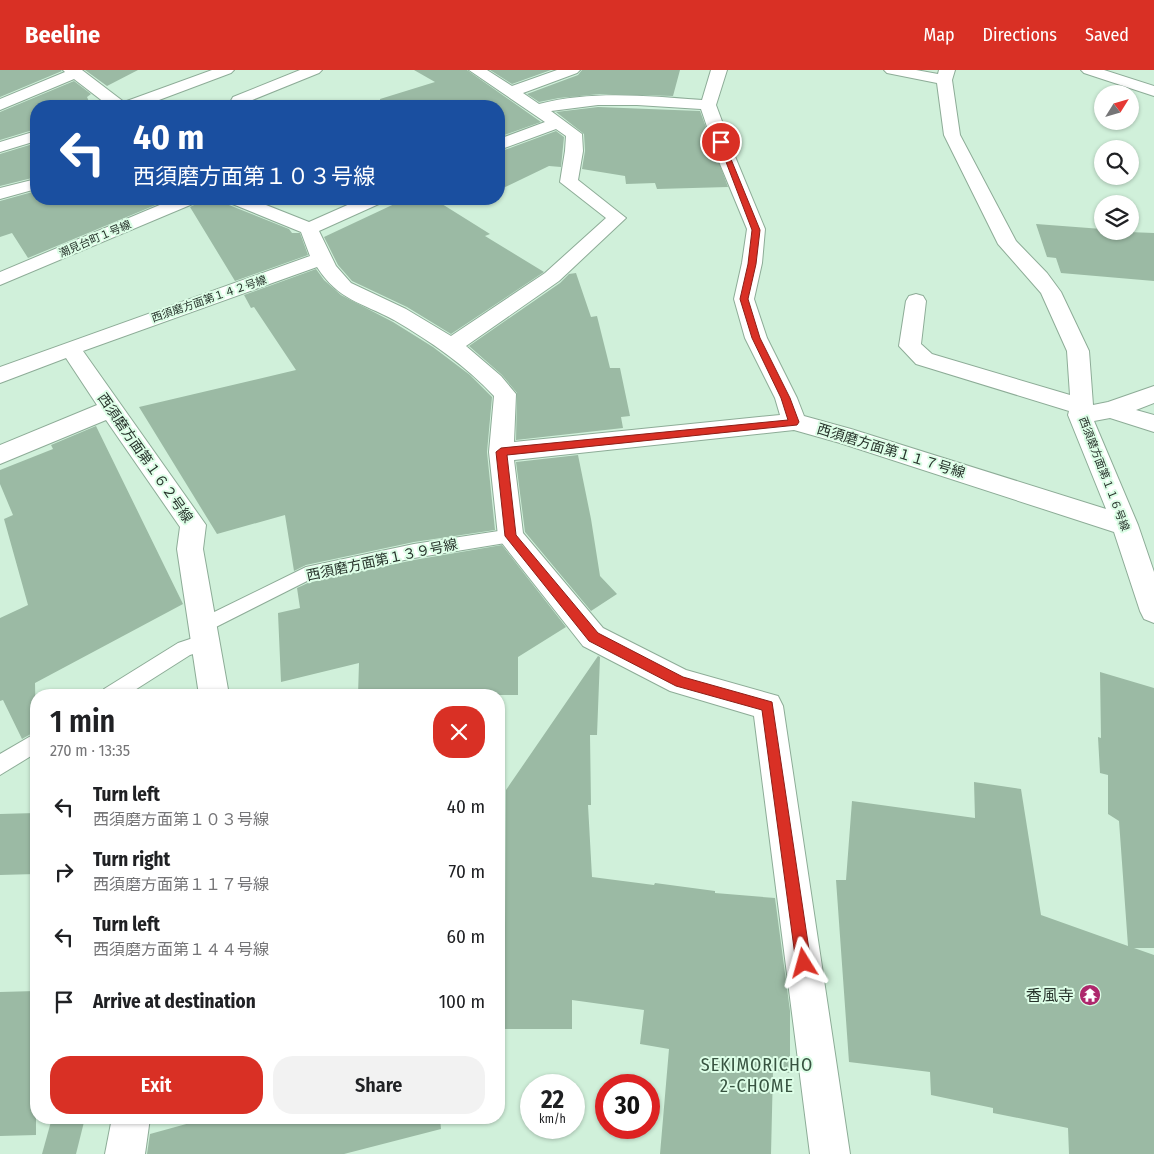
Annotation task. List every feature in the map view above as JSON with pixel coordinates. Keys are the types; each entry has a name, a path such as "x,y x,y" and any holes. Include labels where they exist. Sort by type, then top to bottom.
{"street":[{"path":"145,100 226,70"},
{"path":"239,100 314,70"},
{"path":"452,346 552,277 617,218 569,182 574,151 574,134 477,70"},
{"path":"510,92 572,70"},
{"path":"719,70 708,106 726,159 756,230 752,264 744,299 756,338 786,398 794,422"},
{"path":"892,70 945,75"},
{"path":"1089,70 1154,90"},
{"path":"0,104 74,72 111,100"},
{"name":"西須磨方面第１１６号線","path":"945,75 952,135 1008,244 1040,277 1051,292 1078,351 1081,411 1125,525 1154,611"},
{"path":"537,110 545,107 598,100 637,100 708,106"},
{"path":"505,143 558,123"},
{"path":"0,147 30,138"},
{"path":"0,194 30,186"},
{"name":"潮見台町１号線","path":"0,279 175,205"},
{"path":"251,205 309,229 362,205"},
{"path":"309,229 320,260 345,287 398,314 452,346 484,371 505,394 501,452 511,536 594,637 680,682 768,706 830,1154"},
{"name":"西須磨方面第１４２号線","path":"0,375 70,348 320,260"},
{"path":"916,302 910,346 924,359 1081,411 1111,410 1154,394"},
{"name":"西須磨方面第１６２号線","path":"70,348 110,409 193,525 190,549 213,689"},
{"path":"0,455 110,409"},
{"path":"1111,410 1154,424"},
{"name":"西須磨方面第１１７号線","path":"501,452 794,422 843,435 1125,525"},
{"path":"125,1154 130,1124"}],"lane":[{"name":"西須磨方面第１３９号線","path":"121,689 184,649 204,634 306,574 414,551 511,536"},
{"path":"0,765 30,746"}],"building":[{"path":"0,70 61,70 62,71 0,97"},
{"path":"85,70 138,70 107,86"},
{"path":"414,70 467,70 541,122 505,135 505,100 380,100 435,82"},
{"path":"490,70 551,70 512,84"},
{"path":"582,70 680,70 673,96 600,94 539,102 527,94 578,75"},
{"path":"74,81 91,94 87,97 88,100 30,100 30,131 0,140 0,112"},
{"path":"598,107 700,111 728,187 657,189 655,183 626,184 625,176 582,169 585,151 584,134 556,112"},
{"path":"556,131 564,137 561,167 549,166 505,187 505,150"},
{"path":"30,145 30,178 0,186 0,154"},
{"path":"30,193 30,205 156,205 28,258 12,233 0,237 0,201"},
{"path":"194,205 229,205 289,229 292,233 300,233 308,255 235,281 190,207"},
{"path":"392,205 444,205 490,234 485,236 544,272 451,334 407,307 352,281 338,265 324,237"},
{"path":"1036,224 1094,228 1094,240 1139,240 1139,232 1154,233 1154,281 1061,273 1056,258 1047,257"},
{"path":"316,269 324,280 341,295 393,322 433,347 470,375 492,397 487,452 495,530 414,542 306,565 294,571 285,515 217,534 139,407 296,370 254,307 251,308 244,295"},
{"path":"576,273 591,317 597,316 610,368 620,368 630,416 621,417 623,428 516,440 517,393 502,375 469,346 560,283 569,274"},
{"path":"96,426 183,604 35,683 35,689 30,689 30,734 22,739 3,700 0,701 0,618 28,605 4,519 13,515 0,484 0,470 53,449 51,445"},
{"path":"578,455 600,576 617,594 591,611 525,532 516,462"},
{"path":"502,545 566,627 518,657 518,695 505,695 505,689 358,689 359,663 281,682 278,613 300,608 297,588 310,582 414,560"},
{"path":"598,656 600,657 597,735 590,735 591,805 588,805 592,877 654,885 655,883 715,891 715,893 775,898 790,1011 790,1073 773,1070 771,1154 660,1154 669,1049 640,1044 644,1010 572,1000 572,1029 505,1029 506,790"},
{"path":"1100,672 1154,688 1154,948 1134,948 1154,955 1154,1154 1069,1154 1068,1128 993,1113 993,1108 931,1095 930,1072 849,1062 836,880 846,880 852,801 975,818 974,782 1021,789 1041,915 1128,946 1119,821 1108,814 1108,775 1100,773 1098,737 1101,738"},
{"path":"30,813 30,874 0,875 0,814"},
{"path":"30,991 30,1124 36,1124 36,1135 0,1136 0,992"},
{"path":"50,1124 84,1124 76,1154 42,1154"},
{"path":"186,1124 441,1124 441,1129 344,1154 147,1154 150,1134"}],"place":[{"name":"香風寺","path":"1090,995"}],"district":[{"name":"SEKIMORICHO 2-CHOME","path":"757,1075"}],"route":[{"path":"721,142 726,159 756,230 752,264 744,299 756,338 786,398 794,422 501,452 511,536 594,637 680,682 768,706 804,963"}]}
